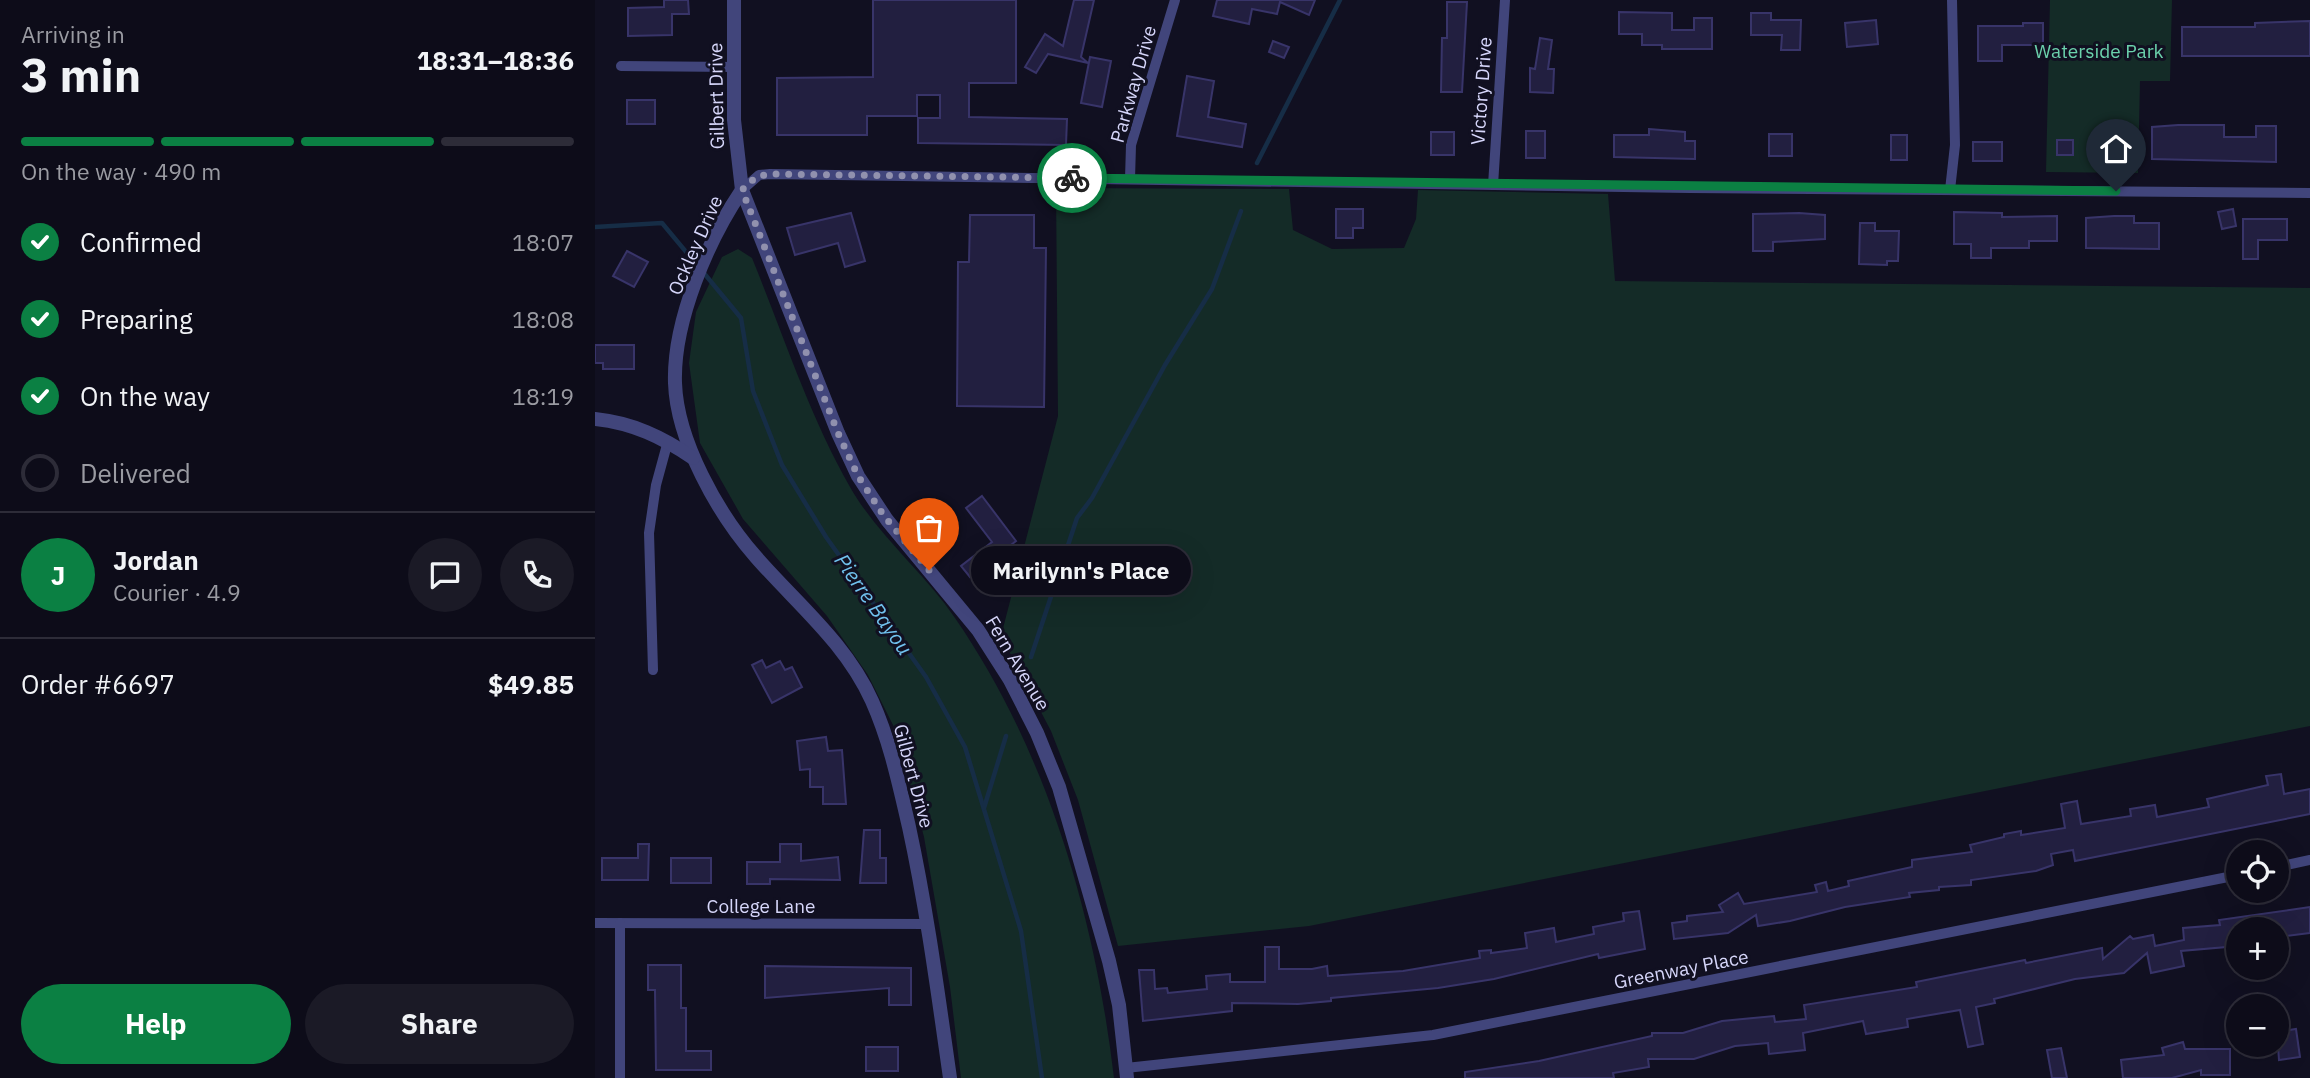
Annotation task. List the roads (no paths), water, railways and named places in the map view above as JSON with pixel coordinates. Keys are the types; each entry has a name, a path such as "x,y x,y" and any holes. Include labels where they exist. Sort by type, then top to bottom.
{"street":[{"name":"Gilbert Drive","path":"733,0 736,160 742,190"},
{"name":"Parkway Drive","path":"1130,178 1132,145 1175,0"},
{"name":"Victory Drive","path":"1493,185 1504,0"},
{"path":"1950,190 1955,145 1952,0"},
{"path":"621,66 734,68"},
{"path":"742,190 756,177 770,174 2310,193"},
{"name":"Ockley Drive","path":"693,458 681,421 675,383 679,343 698,277 742,190"},
{"name":"Fern Avenue","path":"742,190 838,433 858,476 887,520 978,630 1010,680 1037,733 1059,787 1109,961 1119,1005 1127,1073"},
{"path":"595,419 634,426 668,441 693,458"},
{"path":"653,670 649,533 656,485 668,441"},
{"name":"Gilbert Drive","path":"693,458 746,545 835,641 871,699 895,764 927,924 950,1078"},
{"path":"2289,864 2310,860"},
{"name":"Greenway Place","path":"1127,1073 1433,1035 2226,877"},
{"name":"College Lane","path":"595,923 927,924"},
{"path":"620,923 620,1078"}],"waterway":[{"path":"1257,163 1340,0"},
{"path":"1031,657 1077,518 1092,498 1165,365 1212,289 1241,211"},
{"name":"Pierre Bayou","path":"595,227 662,223 697,265"},
{"name":"Pierre Bayou","path":"703,272 741,318 753,391 782,465 826,537 926,677 965,747 1021,931 1042,1078"},
{"path":"984,808 1006,736"}],"place":[{"name":"Marilynn's Place","path":"929,570"}],"park label":[{"name":"Waterside Park","path":"2099,51"}]}
